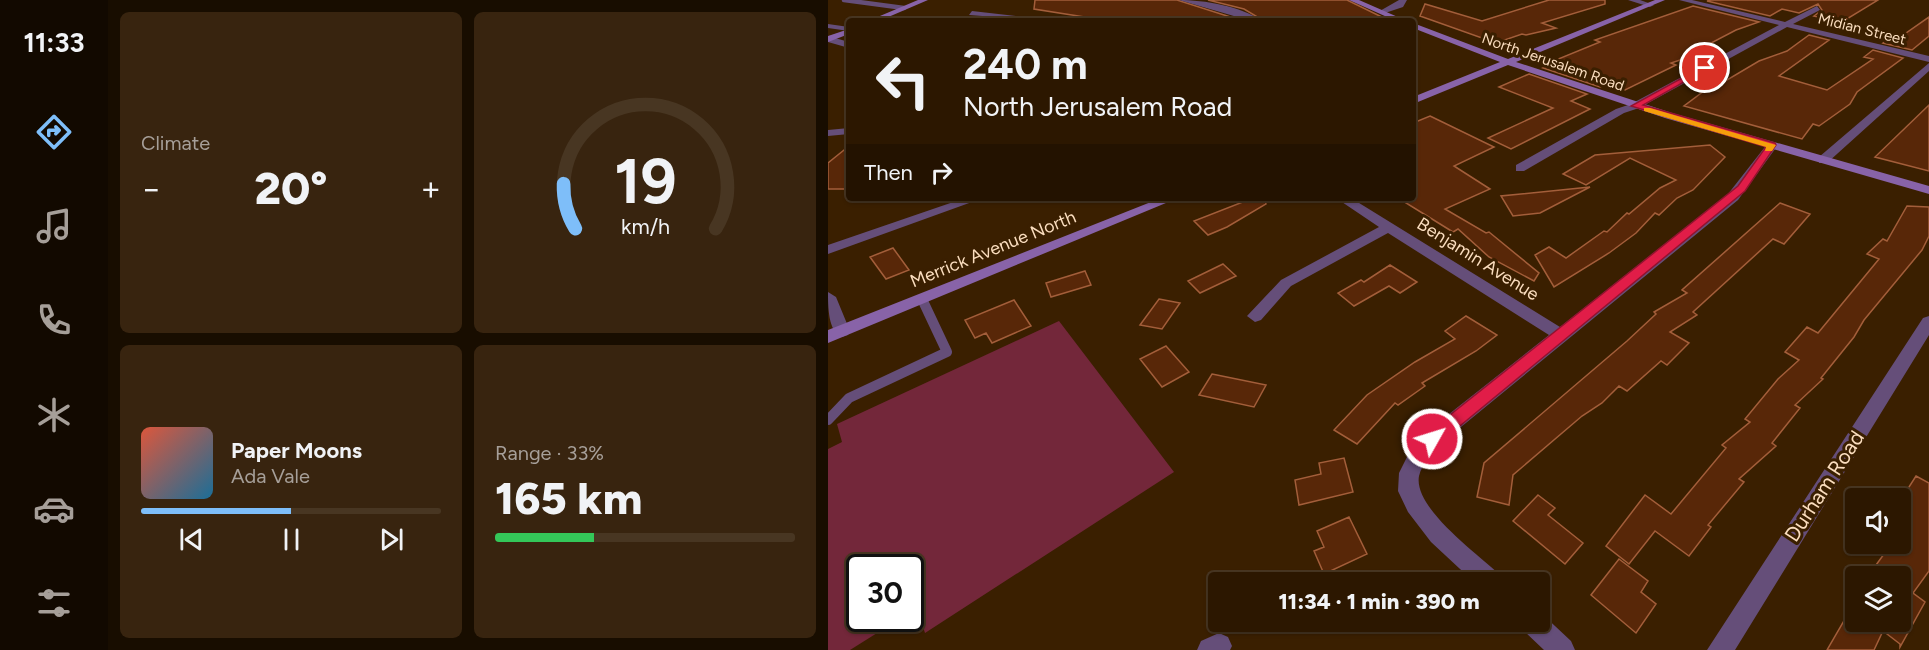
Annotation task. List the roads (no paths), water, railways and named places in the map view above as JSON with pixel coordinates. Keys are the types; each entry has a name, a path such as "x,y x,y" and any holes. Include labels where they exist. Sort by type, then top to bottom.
{"main road":[{"path":"879,18 924,0"},
{"path":"1353,0 1396,18"},
{"path":"1416,100 1661,0"},
{"name":"North Jerusalem Road","path":"1416,26 1506,64 1635,106 1929,190"},
{"path":"828,39 846,31"},
{"name":"Merrick Avenue North","path":"835,334 1165,201"}],"street":[{"path":"1183,0 1228,10 1250,18"},
{"path":"1382,12 1400,4 1403,0"},
{"path":"1632,0 1650,5"},
{"name":"Midian Street","path":"1683,0 1929,60"},
{"path":"1520,168 1620,111 1635,106 1817,8"},
{"path":"972,13 1016,18"},
{"path":"828,26 846,29"},
{"path":"828,39 846,44"},
{"path":"1823,160 1929,66"},
{"path":"829,134 846,132"},
{"path":"1480,572 1427,522 1411,499 1407,482 1413,464 1432,439 1733,197 1772,145"},
{"path":"828,249 968,201"},
{"name":"Benjamin Avenue","path":"1347,201 1562,335"},
{"path":"1255,316 1286,283 1389,227"},
{"path":"828,297 835,334"},
{"name":"Durham Road","path":"1720,650 1929,322"},
{"path":"1543,632 1562,650"}],"lane":[{"path":"844,0 904,8"},
{"path":"884,5 897,0"},
{"path":"828,420 849,398 947,352 922,299"}]}
